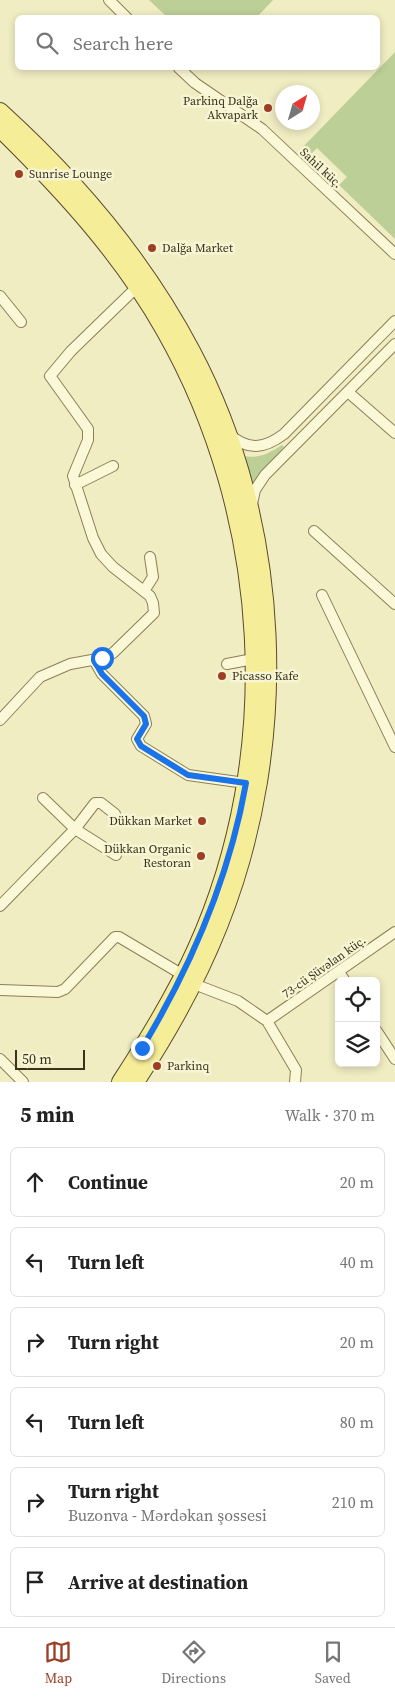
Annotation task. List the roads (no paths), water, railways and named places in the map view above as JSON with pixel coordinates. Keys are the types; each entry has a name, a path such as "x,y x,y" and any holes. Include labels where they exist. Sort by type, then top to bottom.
{"main road":[{"path":"0,111 81,193 132,256 177,323 194,354 227,432 251,512 265,595 268,707 262,764 252,818 231,894 136,1082"},
{"path":"0,130 70,201 107,246 137,287 181,361 203,411 226,477 236,515 246,569 253,659 253,709 246,783 236,832 219,889 196,949 189,979 166,1009 120,1082"}],"street":[{"path":"109,0 124,15"},
{"name":"Sahil küç.","path":"181,70 200,86 262,129 395,254"},
{"path":"0,720 31,685 51,670 70,664 94,660 113,653 149,620 154,608 150,596 113,567 101,554 93,538 75,486 74,471 88,440 88,429 79,414 51,380 51,372 137,287"},
{"path":"0,296 21,322"},
{"path":"227,432 236,441 249,446 258,447 272,443 284,434 395,321"},
{"path":"251,512 255,490 265,475 395,344"},
{"path":"348,392 395,433"},
{"path":"75,486 113,466"},
{"path":"314,531 395,604"},
{"path":"144,591 153,577 150,557"},
{"path":"322,595 395,747"},
{"path":"226,664 253,659"},
{"path":"94,660 102,674 144,716 146,724 137,739 141,746 188,775 246,783"},
{"path":"43,798 75,829 116,855"},
{"path":"0,906 75,829 98,802 115,814"},
{"name":"73-cü Şüvəlan küç.","path":"267,1021 342,976 395,932"},
{"path":"0,990 58,992 65,989 115,937 119,937 189,979 238,1001 267,1021 296,1070 295,1082"},
{"path":"380,1036 395,1059"},
{"path":"0,1059 23,1082"}],"place":[{"name":"Parkinq Dalğa Akvapark","path":"268,108"},
{"name":"Sunrise Lounge","path":"19,174"},
{"name":"Dalğa Market","path":"152,248"},
{"name":"Picasso Kafe","path":"222,676"},
{"name":"Dükkan Market","path":"202,821"},
{"name":"Dükkan Organic Restoran","path":"201,856"},
{"name":"Parkinq","path":"157,1066"}]}
